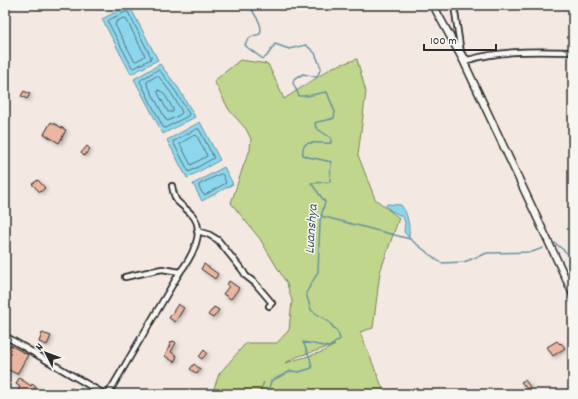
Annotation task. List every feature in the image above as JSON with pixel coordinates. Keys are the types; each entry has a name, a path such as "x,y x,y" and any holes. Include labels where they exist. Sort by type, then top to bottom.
{"main road":[{"path":"433,5 462,60 573,294"}],"street":[{"path":"454,5 462,60"},
{"path":"461,53 468,60 482,56 511,52 573,52"},
{"path":"108,394 194,251 197,222 177,200 172,186"},
{"path":"197,231 208,234 218,240 243,270 246,276 262,291 272,304 269,306"},
{"path":"125,277 162,269 180,272"},
{"path":"5,336 104,394"}],"green space":[{"path":"357,59 366,92 358,155 375,199 399,218 380,272 373,328 360,332 385,394 259,394 264,382 258,394 212,394 219,374 246,343 277,343 289,330 292,301 287,284 260,239 231,203 250,150 251,139 246,129 229,110 214,81 240,60 268,64 284,99 333,67","holes":["335,345 322,352 285,363 299,356"]}],"water":[{"path":"129,5 158,60 131,74 102,19"},
{"path":"160,64 179,89 195,117 163,134 134,79"},
{"path":"200,122 220,160 187,178 167,140"},
{"path":"224,167 233,184 202,201 193,184"},
{"path":"387,204 401,205 403,208 408,220 409,238 404,232 405,223 403,217 390,210 386,206"}],"building":[{"path":"24,91 30,94 27,99 21,96"},
{"path":"51,122 66,130 59,143 44,134"},
{"path":"87,146 90,149 84,156 81,153"},
{"path":"38,180 45,188 40,192 32,184"},
{"path":"204,264 218,274 215,279 201,269"},
{"path":"229,281 239,288 231,299 223,294 229,286 227,285"},
{"path":"178,304 184,308 175,322 169,318"},
{"path":"214,307 219,310 213,318 208,315"},
{"path":"42,333 51,336 47,345 39,342"},
{"path":"174,341 176,343 171,352 177,356 174,362 165,356 171,342"},
{"path":"557,341 565,348 553,356 547,347"},
{"path":"10,345 28,355 17,374 5,368 5,354"},
{"path":"204,350 207,353 202,359 199,357"},
{"path":"194,364 200,369 197,374 190,369"},
{"path":"19,378 31,386 32,384 36,387 31,394 16,394 20,387 16,384"},
{"path":"525,380 530,387 527,389 521,382"},
{"path":"71,388 80,394 66,394"}],"waterway":[{"name":"Luanshya","path":"250,5 261,26 261,30 260,34 247,40 245,45 263,59 267,56 275,44 289,49 306,45 315,53 321,68 317,77 303,74 294,79 293,83 299,96 327,92 335,112 334,118 315,123 316,128 331,138 331,143 308,143 303,149 303,155 331,162 330,182 311,183 325,202 320,220 318,272 306,293 311,310 329,322 338,333 340,339 329,347 303,342 310,358 312,368 299,372 291,371 271,381 267,394"},
{"path":"321,216 410,239 441,263 464,262 487,253 532,252 543,248"},
{"path":"555,243 573,258"}]}
